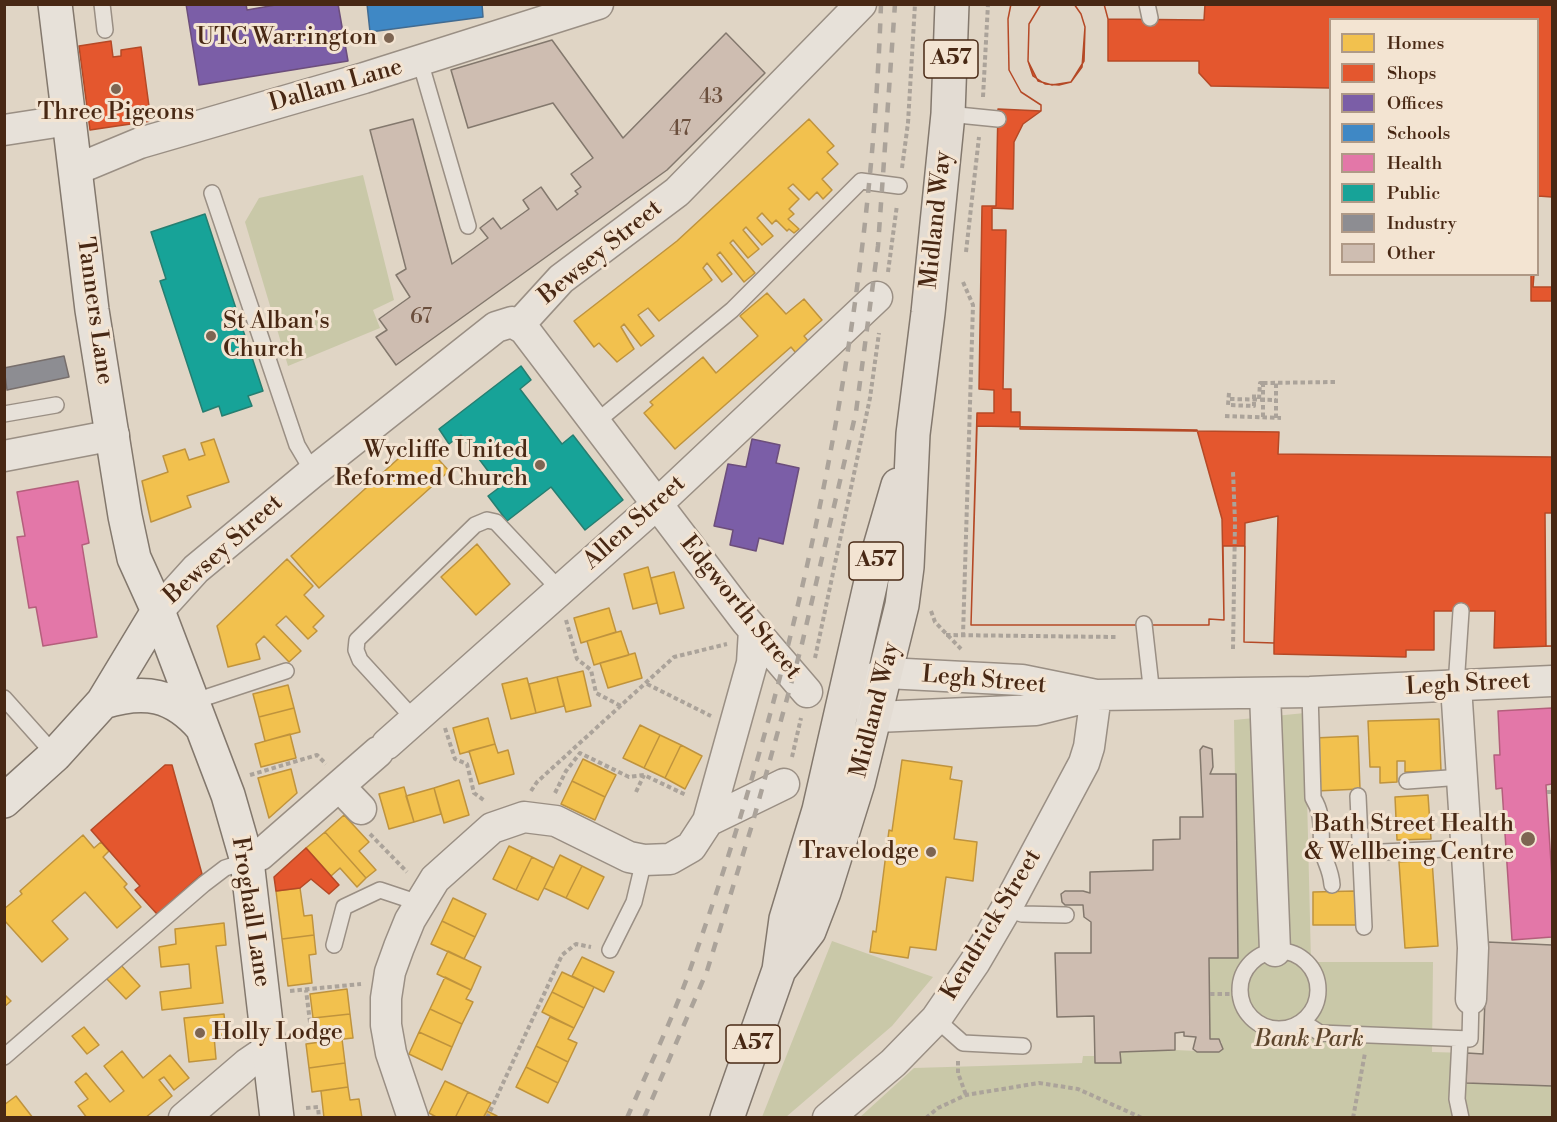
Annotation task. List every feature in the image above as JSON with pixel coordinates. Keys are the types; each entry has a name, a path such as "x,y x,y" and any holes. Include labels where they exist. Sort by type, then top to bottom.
{"highway":[{"name":"Midland Way","path":"779,970 809,931 858,783 902,605 907,567 912,434 928,313 948,114 952,4"},
{"name":"Midland Way","path":"727,1118 779,970 786,919 819,810 875,564 912,434"}],"street":[{"name":"Tanners Lane","path":"55,4 92,310 114,435 125,516 134,558 158,611"},
{"name":"Dallam Lane","path":"75,170 140,143 420,61 598,4"},
{"name":"Bewsey Street","path":"158,611 196,569 313,472 496,327 512,322 519,325 561,279 677,192 861,4"},
{"path":"4,130 69,120"},
{"name":"Allen Street","path":"247,861 260,855 382,748 428,720 559,591 882,298"},
{"name":"Edgworth Street","path":"519,325 657,504 745,636 807,692"},
{"path":"4,456 114,435"},
{"path":"4,801 55,755 103,702 158,611"},
{"name":"Froghall Lane","path":"158,611 192,712 223,783 247,861 269,1046 289,1113"},
{"path":"413,1118 388,1035 386,998 388,981 399,946 435,879 492,828 526,818 556,821 629,857 656,861 681,854 698,838 710,814 752,663 745,636"},
{"name":"Legh Street","path":"848,689 886,674 1022,680 1096,695 1310,692 1552,681"},
{"path":"1456,686 1467,848 1465,983"},
{"path":"848,689 876,717"},
{"path":"1265,693 1275,951"},
{"path":"103,702 145,695 169,699 192,712"},
{"name":"Legh Street","path":"876,717 1036,710 1096,695"},
{"name":"Kendrick Street","path":"828,1118 893,1063 936,1019 975,962 1084,763 1089,747 1096,695"},
{"path":"341,784 365,820"},
{"path":"710,814 784,784"},
{"path":"184,1118 269,1046"}],"lane":[{"path":"102,4 105,30"},
{"path":"420,61 468,226"},
{"path":"948,114 998,119"},
{"path":"595,423 732,310 861,181 900,186"},
{"path":"212,193 297,445 313,472"},
{"path":"4,414 56,405"},
{"path":"428,720 360,660 356,650 357,640 475,525 487,520 496,522 559,591"},
{"path":"1456,686 1461,611"},
{"path":"1144,624 1152,694"},
{"path":"192,712 286,671"},
{"path":"1310,692 1313,798 1320,810 1322,852 1331,869 1332,885"},
{"path":"4,698 55,755"},
{"path":"1407,781 1462,777"},
{"path":"1358,796 1364,927"},
{"path":"1360,853 1467,848"},
{"path":"610,951 634,902 644,860"},
{"path":"4,1057 204,884 225,868 247,861"},
{"path":"334,945 344,907 380,890 423,898"},
{"path":"1006,909 1022,914 1065,915"},
{"path":"1275,951 1288,952 1299,957 1309,965 1316,976 1317,1001 1303,1022 1292,1028 1268,1028 1249,1015 1240,993 1241,981 1253,961 1275,951"},
{"path":"1303,1022 1320,1033 1470,1039 1465,983"},
{"path":"936,1019 963,1043 1023,1046"},
{"path":"1460,1039 1457,1099 1461,1118"}],"path":[{"path":"983,91 988,4"},
{"path":"784,784 807,692 870,398 882,298 908,123 915,5"},
{"path":"965,260 979,148"},
{"path":"961,294 964,271"},
{"path":"963,282 973,305 963,635"},
{"path":"1259,399 1260,382 1335,382"},
{"path":"1225,417 1278,418 1276,382"},
{"path":"1263,383 1263,417"},
{"path":"1229,393 1228,405 1254,406 1254,393"},
{"path":"1239,398 1239,417"},
{"path":"1230,399 1276,400"},
{"path":"1233,471 1235,522 1233,649"},
{"path":"559,591 576,659 591,670 596,693 621,706"},
{"path":"929,603 935,622 945,634 1116,637"},
{"path":"526,818 528,797 537,782 674,657 745,636"},
{"path":"647,684 734,727"},
{"path":"428,720 455,759 467,764 474,793 526,818"},
{"path":"526,818 580,753 629,777 644,775 710,814"},
{"path":"223,783 317,755 341,784"},
{"path":"636,792 644,775"},
{"path":"1547,792 1552,792"},
{"path":"365,820 423,898"},
{"path":"487,1118 562,955 576,944 610,951"},
{"path":"263,994 388,981"},
{"path":"269,1046 312,1038 306,990"},
{"path":"1210,994 1240,993"},
{"path":"1353,1118 1368,1035"},
{"path":"963,1043 958,1060 958,1073 966,1095"},
{"path":"926,1118 938,1108 966,1095 1039,1083 1078,1089 1142,1118"},
{"path":"289,1113 318,1107 319,1118"}],"green space":[{"path":"363,175 394,300 373,310 380,328 288,366 245,222 259,198"},
{"name":"Bank Park","path":"1305,713 1311,962 1433,962 1432,1052 1467,1053 1467,1083 1552,1086 1552,1118 859,1118 914,1068 1082,1063 1083,1056 1094,1056 1095,1063 1120,1063 1120,1052 1175,1050 1219,1052 1222,1043 1219,1039 1210,1039 1209,958 1238,957 1234,720"},
{"path":"832,941 933,977 892,1026 786,1117 762,1117"}],"building: Homes":[{"path":"809,119 834,146 827,152 838,164 822,179 832,190 823,199 817,192 809,200 793,184 788,188 799,199 789,209 794,214 788,219 799,229 794,233 789,229 787,231 776,220 772,224 762,213 757,218 773,236 762,245 746,227 743,230 759,249 748,258 733,240 730,243 755,273 744,282 720,252 717,255 732,274 722,282 707,263 703,268 712,280 659,321 648,308 638,315 654,336 641,346 624,324 621,327 634,349 617,362 599,343 594,347 574,321 677,241"},
{"path":"767,293 786,314 804,299 822,320 804,336 809,342 796,353 791,347 675,449 644,413 653,405 650,402 703,357 716,373 758,336 740,316"},
{"path":"214,439 229,482 187,496 191,507 151,522 142,481 168,472 163,456 185,449 189,460 205,455 201,443"},
{"path":"420,439 449,471 319,588 291,556"},
{"path":"477,544 510,584 476,615 441,577"},
{"path":"287,559 313,586 304,595 324,616 313,627 317,631 308,639 286,616 276,625 301,651 289,662 264,636 256,644 260,659 228,667 217,626"},
{"path":"648,567 657,603 633,609 624,574"},
{"path":"674,572 684,608 660,614 651,578"},
{"path":"609,608 616,632 581,643 574,618"},
{"path":"621,631 629,655 594,665 587,641"},
{"path":"635,653 642,678 608,688 600,663"},
{"path":"583,671 591,706 566,712 557,677"},
{"path":"557,677 564,706 536,713 529,684"},
{"path":"527,678 536,713 511,719 502,684"},
{"path":"288,685 294,708 259,717 253,694"},
{"path":"294,708 300,732 265,741 259,717"},
{"path":"488,718 495,744 460,754 453,728"},
{"path":"1439,719 1441,771 1405,772 1405,761 1397,761 1397,782 1380,783 1380,767 1370,767 1368,721"},
{"path":"640,725 660,735 644,768 623,758"},
{"path":"290,734 296,758 261,767 255,744"},
{"path":"660,735 681,745 665,778 644,768"},
{"path":"1358,736 1360,789 1316,791 1314,738"},
{"path":"495,744 498,753 508,750 514,774 479,784 469,751"},
{"path":"681,745 702,756 685,789 665,778"},
{"path":"583,759 616,775 605,797 572,781"},
{"name":"Travelodge","path":"902,760 952,767 950,779 962,781 954,839 977,842 973,881 946,877 936,950 910,947 908,958 870,952 873,931 876,932 889,830 892,831"},
{"path":"291,769 297,793 269,818 258,778"},
{"path":"459,780 469,815 444,823 434,788"},
{"path":"572,781 605,797 595,820 561,804"},
{"path":"404,787 414,822 389,829 379,794"},
{"path":"434,788 441,814 414,822 406,796"},
{"path":"1428,795 1431,839 1397,840 1395,797"},
{"path":"344,815 369,842 359,851 376,870 366,878 325,832"},
{"path":"325,832 366,878 357,887 340,868 331,876 306,848"},
{"path":"83,835 94,848 101,842 109,851 103,857 127,884 124,887 141,907 117,928 85,892 52,921 68,939 42,962 4,920 4,909 22,894 20,891"},
{"path":"509,846 532,857 516,890 493,879"},
{"path":"560,855 582,866 566,898 544,888"},
{"path":"532,857 554,868 538,900 516,890"},
{"path":"1432,860 1438,946 1405,948 1399,862"},
{"path":"582,866 604,877 588,909 566,898"},
{"path":"300,888 304,916 312,915 314,935 282,939 276,891"},
{"path":"1356,891 1357,925 1313,925 1313,892"},
{"path":"453,898 486,914 475,937 442,921"},
{"path":"442,921 475,937 464,959 431,944"},
{"path":"224,923 226,945 216,946 223,1003 162,1010 160,992 191,988 189,964 161,967 159,947 176,944 175,929"},
{"path":"314,935 316,954 309,955 312,983 288,986 282,939"},
{"path":"448,951 481,967 471,990 437,974"},
{"path":"582,957 614,972 604,992 572,976"},
{"path":"119,963 140,986 126,999 104,976"},
{"path":"562,972 594,987 584,1008 552,992"},
{"path":"445,977 471,990 466,999 473,1002 462,1024 430,1009"},
{"path":"347,989 350,1014 313,1018 310,994"},
{"path":"552,992 584,1008 574,1028 542,1012"},
{"path":"4,994 11,1001 4,1007"},
{"path":"430,1009 462,1024 452,1047 419,1032"},
{"path":"224,1014 226,1035 214,1036 216,1059 189,1062 184,1018"},
{"path":"350,1014 353,1038 316,1042 313,1018"},
{"path":"550,1017 574,1028 568,1039 577,1043 568,1062 536,1046"},
{"path":"84,1027 99,1045 87,1054 72,1036"},
{"path":"419,1032 452,1047 442,1070 409,1054"},
{"path":"342,1039 345,1063 309,1068 306,1044"},
{"path":"536,1046 568,1062 558,1083 526,1067"},
{"path":"122,1051 143,1078 170,1055 189,1078 174,1090 164,1077 159,1080 172,1096 145,1118 87,1118 78,1106 88,1099 75,1082 86,1073 110,1102 124,1091 104,1066"},
{"path":"345,1063 348,1087 312,1092 309,1068"},
{"path":"526,1067 558,1083 548,1103 516,1087"},
{"path":"445,1081 468,1092 455,1118 438,1118 429,1113"},
{"path":"348,1087 350,1100 359,1099 362,1118 324,1118 321,1091"},
{"path":"468,1092 491,1103 483,1118 455,1118"},
{"path":"16,1096 33,1118 7,1118 4,1115 4,1105"},
{"path":"487,1111 497,1116 496,1118 483,1118"}],"building: Shops":[{"path":"1011,4 1041,4 1029,24 1028,61 1033,76 1045,84 1059,85 1071,82 1082,67 1085,27 1081,14 1074,4 1104,4 1108,19 1108,61 1199,61 1199,73 1211,86 1329,88 1329,276 1534,276 1533,287 1552,287 1552,457 1278,454 1279,432 1020,429 1020,412 1011,412 1011,389 1003,389 1006,230 992,230 992,208 1013,209 1014,142 1023,124 1041,111 1041,105 1021,92 1009,70 1008,19"},
{"path":"1011,4 1041,4 1029,24 1028,61 1038,81 1052,85 1071,82 1084,61 1085,27 1081,14 1074,4 1104,4 1108,19 1204,20 1205,4 1552,4 1552,646 1494,648 1495,611 1434,611 1434,650 1406,650 1406,657 1274,654 1274,643 1244,642 1245,546 1223,546 1224,620 1209,619 1209,625 971,625 977,413 994,413 994,390 979,389 982,206 996,206 998,109 1041,111 1041,105 1021,92 1009,70 1008,19"},
{"name":"Three Pigeons","path":"111,41 113,57 121,56 121,50 141,47 151,121 90,130 79,46"},
{"path":"1539,196 1552,197 1552,301 1531,301 1531,276 1539,276"},
{"path":"977,426 1197,430 1222,519 1224,620 1209,619 1209,625 971,625"},
{"path":"1545,513 1552,513 1552,646 1546,646"},
{"path":"1278,516 1274,643 1244,642 1245,523"},
{"path":"165,765 172,765 202,874 157,914 135,890 140,886 91,830"},
{"path":"306,848 339,885 329,894 311,879 300,888 276,891 274,877"}],"building: Offices":[{"path":"186,4 246,4 247,10 281,4 338,4 348,61 199,85"},
{"path":"752,439 780,445 776,463 799,468 783,544 759,538 756,551 730,545 733,530 714,526 728,464 746,467"}],"building: Schools":[{"path":"367,4 482,4 483,17 370,32"}],"building: Health":[{"path":"78,481 89,543 82,545 97,637 43,646 36,607 29,608 17,537 25,536 17,492"},
{"name":"Bath Street Health & Wellbeing Centre","path":"1552,708 1552,784 1546,785 1552,879 1552,937 1512,940 1502,788 1496,789 1494,755 1500,755 1498,711"}],"building: Public":[{"name":"St Alban's Church","path":"205,214 263,391 248,396 252,406 222,416 219,406 203,412 160,281 166,279 151,232"},
{"name":"Wycliffe United Reformed Church","path":"521,366 531,380 520,389 562,444 573,435 623,500 585,530 551,487 507,521 488,496 500,487 461,435 449,444 439,429"}],"building: Industry":[{"path":"64,356 69,377 7,390 4,368"}],"building: Other":[{"path":"726,33 765,73 667,170 396,365 376,337 387,330 379,319 410,297 396,275 406,269 370,130 413,119 452,264 488,238 480,228 493,218 501,229 529,209 523,200 541,187 557,210 578,194 575,191 581,187 571,174 593,158 553,103 468,128 451,70 552,40 623,138"},
{"path":"1203,746 1212,749 1213,767 1210,774 1236,774 1238,958 1209,958 1210,1039 1219,1039 1223,1049 1219,1052 1197,1052 1193,1049 1196,1037 1184,1036 1184,1032 1175,1033 1175,1050 1120,1052 1121,1063 1095,1063 1094,1016 1057,1017 1055,953 1091,953 1091,922 1084,917 1083,905 1065,905 1061,894 1065,891 1090,893 1090,872 1153,870 1153,840 1180,839 1180,817 1203,817 1200,750"},
{"path":"1487,942 1552,945 1552,1086 1466,1083 1467,1053 1483,1054"}],"railway":[{"path":"627,1118 685,983 731,848 766,731 796,611 823,491 845,370 862,248 874,126 881,4"},
{"path":"644,1118 707,971 752,825 801,648 856,412 878,246 895,4"}],"place":[{"name":"UTC Warrington","path":"389,38"},
{"name":"Three Pigeons","path":"116,89"},
{"name":"St Alban's Church","path":"211,336"},
{"name":"Wycliffe United Reformed Church","path":"540,465"},
{"name":"Bath Street Health & Wellbeing Centre","path":"1528,839"},
{"name":"Travelodge","path":"931,852"},
{"name":"Holly Lodge","path":"200,1033"}]}
